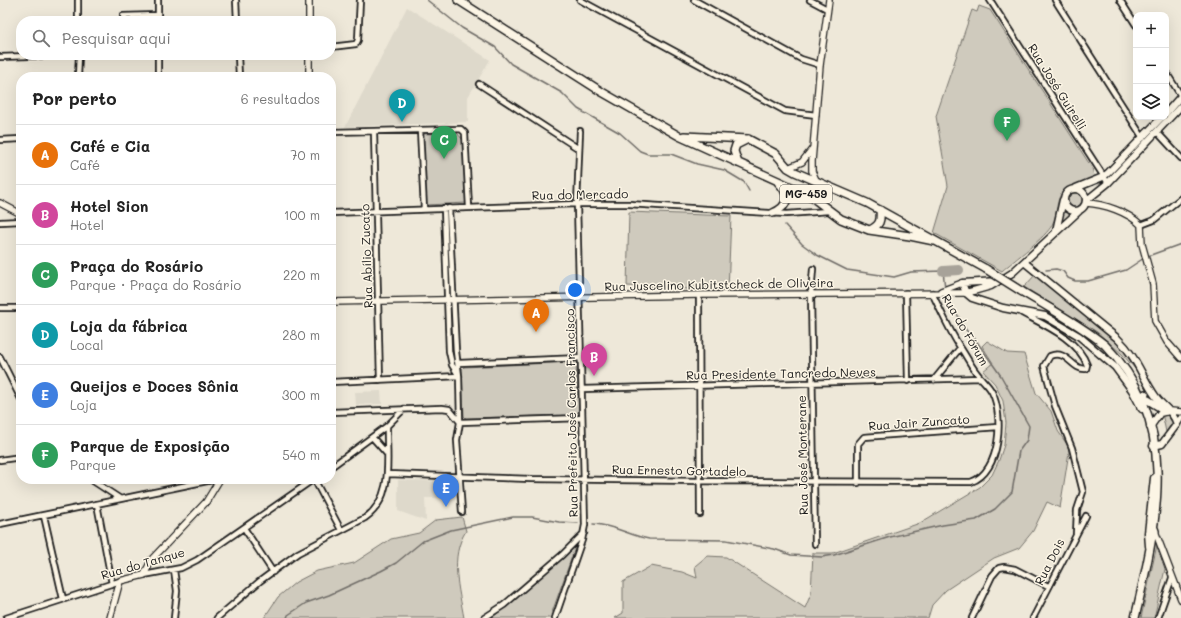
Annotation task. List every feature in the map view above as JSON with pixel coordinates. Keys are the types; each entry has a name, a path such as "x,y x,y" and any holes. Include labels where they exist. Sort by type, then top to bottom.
{"main road":[{"name":"MG-459","path":"458,0 602,92 679,136 809,195 840,219 869,230 934,241"},
{"path":"1169,110 1181,96"},
{"path":"1056,231 1064,198 1067,192 1103,177 1144,140 1157,132 1181,106"},
{"path":"966,293 990,286 1024,262 1079,211 1086,202 1108,183 1160,120"},
{"name":"MG-459","path":"679,136 748,139 776,154 788,168 880,210 934,241 951,248 986,269 1076,325 1105,345 1135,376 1147,397 1156,418 1164,448 1163,488 1155,531 1135,618"},
{"path":"738,163 734,156 736,145 748,139"},
{"path":"773,213 784,207 786,203 786,192 776,181"},
{"path":"1076,188 1085,194 1086,202"},
{"path":"1064,198 1067,208 1072,211 1079,211"},
{"path":"869,230 878,227 881,222 880,210"},
{"path":"1024,262 1127,347 1157,398 1169,411 1177,424 1164,448 1153,446"},
{"path":"999,281 974,281 962,283 966,293 972,298 994,306 1018,312 1045,316 1067,328 1089,343 1115,367 1141,407 1150,427 1153,446 1154,468 1148,539 1150,553"},
{"path":"974,281 976,290"},
{"path":"1141,407 1147,397 1169,411"},
{"path":"1150,427 1162,412 1169,411"},
{"path":"1150,518 1155,531"}],"street":[{"path":"78,0 78,16"},
{"path":"123,16 158,15 158,0"},
{"path":"236,0 237,16"},
{"path":"309,0 309,16"},
{"path":"336,47 352,46 356,44 358,40 360,0"},
{"path":"580,0 785,111 816,115"},
{"path":"694,0 801,59 820,65"},
{"path":"810,0 827,9"},
{"path":"816,180 812,172 813,148 820,65 829,0"},
{"name":"Rua José Guirelli","path":"990,0 1108,183"},
{"path":"1055,0 1144,140"},
{"path":"1120,0 1133,20"},
{"path":"0,57 16,56"},
{"path":"78,72 79,60"},
{"path":"158,60 158,72"},
{"path":"238,60 238,72"},
{"path":"309,60 309,72"},
{"path":"1169,77 1181,96"},
{"path":"479,84 579,149"},
{"path":"336,132 374,132 458,128 463,130 465,133 469,207"},
{"path":"420,130 424,209"},
{"name":"Rua Prefeito José Carlos Francisco","path":"555,618 584,532 577,204 580,131"},
{"name":"Rua Abílio Zucato","path":"374,132 380,380"},
{"path":"1157,132 1181,158"},
{"path":"0,140 16,140"},
{"path":"788,168 802,162 813,148"},
{"path":"1141,225 1154,220 1181,198"},
{"path":"1086,202 1101,205 1129,216 1141,225"},
{"path":"0,203 16,211"},
{"name":"Rua do Mercado","path":"336,213 577,204 629,204 786,214 828,210"},
{"path":"447,208 450,359 459,376"},
{"path":"0,222 16,221"},
{"path":"1141,225 1142,244 1154,293 1155,321 1167,342 1181,358"},
{"name":"Rua José Monterane","path":"813,269 811,294 815,544"},
{"name":"Rua Juscelino Kubitstcheck de Oliveira","path":"939,292 962,283"},
{"name":"Rua Juscelino Kubitstcheck de Oliveira","path":"336,302 698,295 939,292 966,293"},
{"path":"906,293 908,381"},
{"name":"Rua do Fórum","path":"932,293 960,348 980,378 988,385 995,400 998,427 993,460 982,476 971,482"},
{"path":"698,295 701,481 700,514"},
{"path":"450,299 459,376 460,422 457,440 462,512"},
{"path":"0,308 16,308"},
{"path":"1018,312 1063,336 1083,358 1087,365 1086,369 1082,369 1068,358 1059,354 1050,356 1044,366 1055,406 1072,448 1083,492 1077,510 1076,534"},
{"path":"934,380 960,348"},
{"path":"0,358 16,389"},
{"path":"458,363 581,358"},
{"path":"336,382 459,376"},
{"name":"Rua Presidente Tancredo Neves","path":"582,389 812,384 980,378"},
{"path":"336,412 446,408 451,411 460,422"},
{"path":"336,463 387,426 404,409"},
{"path":"1169,411 1181,412"},
{"path":"460,422 582,418"},
{"path":"1177,424 1181,418"},
{"path":"216,618 298,553 365,518 374,510 382,496 388,474 387,426"},
{"name":"Rua Jair Zuncato","path":"858,482 858,444 864,437 998,427"},
{"path":"372,437 387,454"},
{"path":"0,460 16,458"},
{"name":"Rua Ernesto Gortadelo","path":"388,474 584,480 814,483 971,482"},
{"path":"98,484 119,498"},
{"path":"0,525 119,498 191,484"},
{"path":"144,575 156,554 206,502 217,484"},
{"name":"Rua do Tanque","path":"6,618 112,584 144,575 174,570 197,560 307,484"},
{"path":"317,484 341,530"},
{"path":"97,504 112,584"},
{"path":"44,516 64,599"},
{"name":"Rua Dois","path":"1033,618 1048,586 1086,516"},
{"path":"244,528 273,572"},
{"path":"1155,531 1181,599"},
{"path":"484,618 504,605 562,555 584,532"},
{"path":"972,618 992,576 999,568 1004,567 1015,569 1048,586"},
{"path":"174,570 177,590 174,618"},
{"path":"1158,618 1172,578"},
{"path":"110,618 120,582"}],"shaded area":[{"path":"979,6 990,10 1092,168 1094,176 1088,181 1067,187 1064,190 1059,198 1054,221 1049,230 1002,271 934,233 948,186 936,116 972,10 977,12"},
{"path":"407,7 490,60 468,97 468,122 345,127"},
{"path":"457,133 463,140 466,203 426,205 423,134"},
{"path":"1072,193 1078,193 1082,197 1082,203 1078,207 1072,207 1068,203 1068,197"},
{"path":"1064,208 1072,214 1059,226"},
{"path":"629,212 731,216 728,291 627,286"},
{"path":"1036,274 1124,346 1145,380 1122,354 1097,332 1024,287"},
{"path":"987,341 1007,353 1024,354 1036,393 1051,411 1058,431 1068,446 1069,452 1060,508 1047,502 1033,531 1019,548 994,558 946,590 932,605 928,618 615,618 623,613 623,582 651,566 682,572 697,578 695,566 707,556 726,557 805,608 811,594 813,553 833,553 920,523 980,487 992,475 999,460 1004,445 1006,423 1003,401 995,384 983,371 993,363 982,346"},
{"path":"573,362 576,365 579,411 575,415 466,418 464,416 462,369 464,367"},
{"path":"381,391 382,404 356,405 355,392"},
{"path":"1162,413 1169,414 1173,421 1166,432"},
{"path":"398,480 452,481 452,498 425,498 426,521 398,511"},
{"path":"462,517 466,531 458,551 457,573 464,618 264,618 278,597 296,582 317,571 354,563 391,539 419,533 436,520"},
{"path":"576,545 550,618 492,618"},
{"path":"1157,545 1165,569 1154,618 1141,618"}],"waterway":[{"path":"427,0 462,28 495,47 511,64 562,93 578,109 620,133 640,151 648,154 671,154 697,164 724,170 744,182 749,191"},
{"path":"785,225 802,244 817,255 847,270 894,277 911,272 943,271 945,288"},
{"path":"1148,256 1181,244"},
{"path":"1046,270 1056,269 1063,271 1068,278 1075,281 1088,281 1126,270 1144,258"},
{"path":"943,271 959,270"},
{"path":"593,524 607,526 649,539 726,540 774,549 791,555 822,557 834,555 890,537 943,525 976,520 995,509 1012,492 1019,451 1027,440 1029,426 1001,376 975,339 966,330 948,298"},
{"path":"287,618 288,615 306,603 329,595 381,571 396,563 423,541 451,530 513,517 532,517 559,522 578,523"}],"place":[{"name":"Loja da fábrica","path":"402,122"},
{"name":"Parque de Exposição","path":"1007,141"},
{"name":"Praça do Rosário","path":"444,159"},
{"name":"Café e Cia","path":"536,332"},
{"name":"Hotel Sion","path":"594,376"},
{"name":"Queijos e Doces Sônia","path":"446,507"}]}
